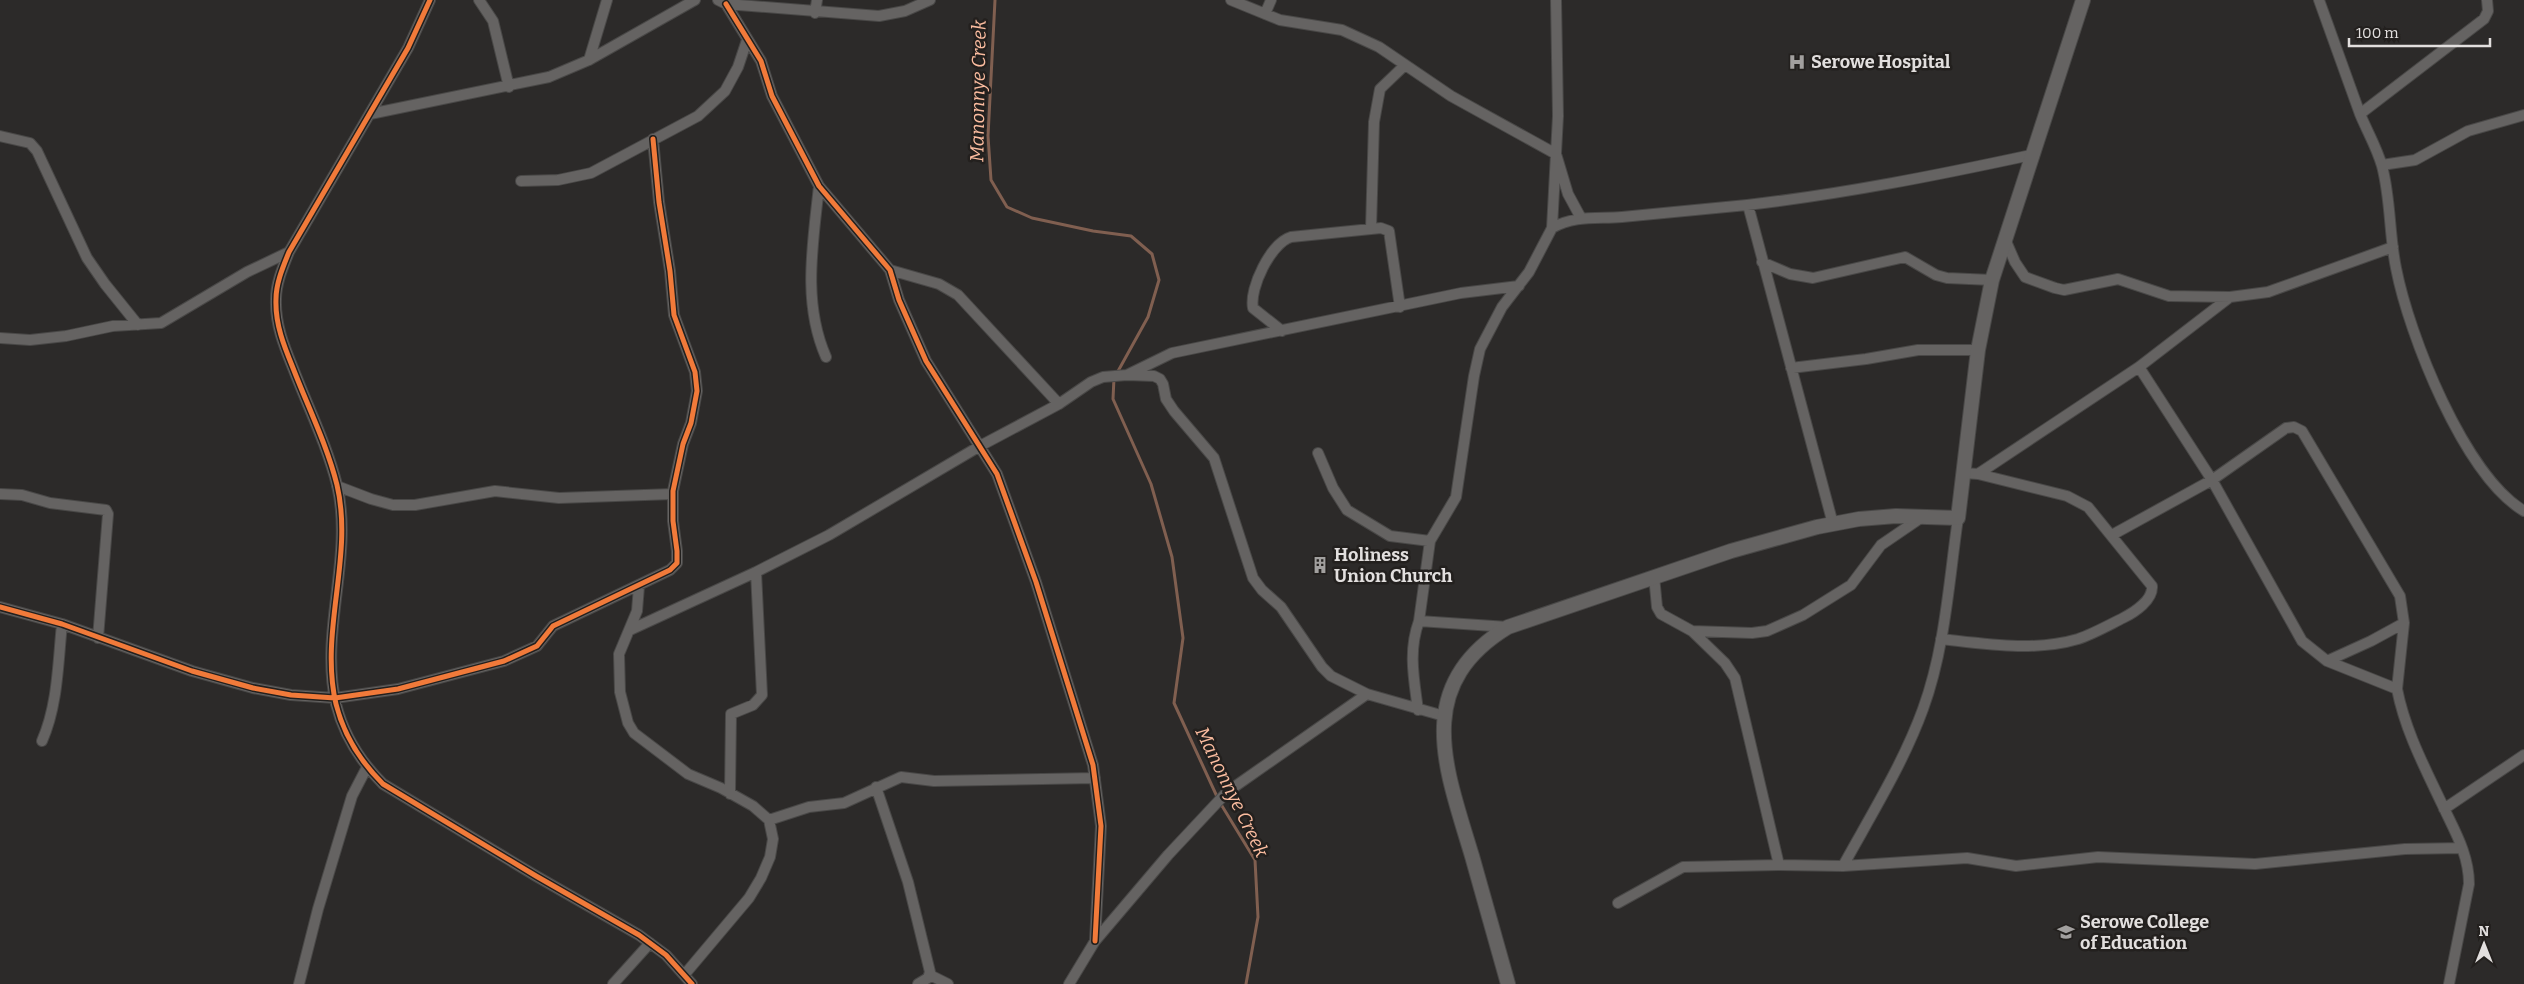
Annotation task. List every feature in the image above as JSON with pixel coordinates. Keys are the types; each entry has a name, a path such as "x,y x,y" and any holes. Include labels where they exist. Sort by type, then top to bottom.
{"street":[{"path":"430,0 408,48 289,252 281,273 276,298 280,335 326,450 337,486 342,528 332,632 335,698 342,724 352,746 367,767 383,784 650,943 685,974 692,984"},
{"path":"479,0 493,21 509,86"},
{"path":"589,60 607,0"},
{"path":"370,114 549,77 589,60 694,0"},
{"path":"815,13 817,0"},
{"path":"722,2 815,13 879,16 905,10 930,0"},
{"path":"1231,0 1280,20 1342,30 1378,47 1451,96 1556,154 1568,194 1581,218"},
{"path":"1265,14 1271,0"},
{"path":"1418,710 1412,660 1414,636 1419,621 1430,541 1456,497 1474,376 1480,349 1502,307 1519,286 1552,228 1556,154 1556,0"},
{"path":"1843,866 1914,732 1926,700 1941,639 1958,518 1971,473 1978,350 1992,280 2031,155 2083,0"},
{"path":"2319,0 2360,114 2382,164 2391,212 2396,268 2415,334 2436,386 2458,432 2501,494 2524,511"},
{"path":"2360,114 2484,19 2488,10 2487,0"},
{"path":"722,2 761,61 772,96 819,186 890,270 899,300 926,361 997,474 1036,582 1083,731 1095,778 1100,826 1095,941"},
{"path":"521,181 577,178 591,173 698,116 725,91 738,67 747,40"},
{"path":"1371,229 1374,122 1380,89 1404,66"},
{"path":"2382,164 2415,160 2468,131 2524,115"},
{"path":"0,136 30,143 37,151 87,258 138,325"},
{"path":"0,607 62,624 192,671 253,688 291,695 335,698 398,689 504,661 537,646 553,626 670,570 677,563 673,494 697,391 695,372 674,315 670,271 658,202 653,139"},
{"path":"1552,228 1569,220 1581,218 1619,217 1748,205 1943,173 2031,155"},
{"path":"819,186 811,282 814,319 826,357"},
{"path":"1748,205 1833,524"},
{"path":"1282,331 1253,308 1251,301 1253,288 1261,270 1282,241 1291,237 1384,228 1390,232 1400,306"},
{"path":"2005,239 2015,262 2025,277 2055,288 2064,290 2118,279 2169,296 2230,297 2268,292 2393,246"},
{"path":"0,338 30,340 57,337 113,326 161,323 247,272 289,252"},
{"path":"1762,262 1790,274 1813,278 1905,257 1936,275 1948,278 1992,280"},
{"path":"890,270 939,284 958,295 1059,404"},
{"path":"1127,374 1172,353 1461,293 1519,286"},
{"path":"1971,473 2139,367 2230,297"},
{"path":"1790,368 1866,359 1918,350 1978,350"},
{"path":"2139,367 2212,480 2302,641 2327,661 2397,689"},
{"path":"630,630 756,572 853,523 980,446 1059,404 1091,382 1127,374 1154,376 1160,379 1163,384 1166,399 1174,411 1214,458 1253,578 1262,590 1281,607 1322,668 1331,676 1368,694 1444,716"},
{"path":"2112,535 2212,480 2286,428 2294,426 2300,429 2400,596 2404,623 2397,689 2410,738 2462,848 2469,868 2469,884 2449,984"},
{"path":"1318,453 1333,488 1347,510 1390,536 1430,541"},
{"path":"1941,639 2004,646 2065,642 2079,638 2131,614 2151,596 2152,586 2088,507 2067,496 1971,473"},
{"path":"337,486 393,505 415,506 495,491 559,498 673,494"},
{"path":"0,494 22,495 50,503 106,510 108,514 98,638"},
{"path":"1654,576 1658,610 1671,622 1692,631 1752,634 1767,631 1803,615 1851,585 1881,545 1922,517"},
{"path":"1508,984 1446,766 1444,716 1453,687 1462,669 1483,645 1508,627 1730,551 1833,524 1877,518 1958,518"},
{"path":"730,794 731,714 752,705 762,695 756,572"},
{"path":"639,586 637,611 621,647 618,661 620,692 628,723 634,732 688,774 753,806 769,820 773,839 770,857 761,878 725,928 685,974"},
{"path":"1419,621 1508,627"},
{"path":"2327,661 2371,642 2404,623"},
{"path":"42,741 47,728 56,686 62,624"},
{"path":"1692,631 1725,663 1735,678 1780,865"},
{"path":"1069,984 1095,941 1168,856 1227,792 1368,694"},
{"path":"2444,809 2524,755"},
{"path":"299,984 352,796 367,767"},
{"path":"769,820 809,807 844,803 901,777 934,781 1095,778"},
{"path":"876,787 908,882 930,975"},
{"path":"1618,904 1683,867 1843,866 1967,858 2016,866 2098,857 2255,864 2405,849 2462,848"},
{"path":"613,984 650,943"},
{"path":"918,984 930,975"},
{"path":"930,975 948,984"}],"waterway":[{"name":"Manonnye Creek","path":"995,0 988,136 991,180 1007,207 1032,218 1093,231 1131,236 1152,254 1159,280 1148,317 1117,373"},
{"name":"Manonnye Creek","path":"1114,378 1113,399 1151,484 1172,557 1183,638 1174,703 1219,801 1255,860 1258,917 1246,984"}],"cycle path":[{"path":"430,0 408,48 289,252 280,275 276,293 277,317 281,335 328,455 337,485 342,539 331,649 332,677 339,716 348,737 360,757 383,784 536,876 639,935 666,955 692,984"},
{"path":"726,4 761,61 772,96 819,186 890,270 899,300 926,361 997,474 1036,582 1093,765 1101,826 1095,941"},
{"path":"0,607 62,624 192,671 253,688 291,695 335,698 398,689 504,661 537,646 553,626 670,570 677,563 673,521 673,491 683,444 691,423 697,391 695,372 674,315 670,271 659,202 653,139"}],"place":[{"name":"Serowe Hospital","path":"1797,62"},
{"name":"Holiness Union Church","path":"1320,565"},
{"name":"Serowe College of Education","path":"2066,932"}]}
